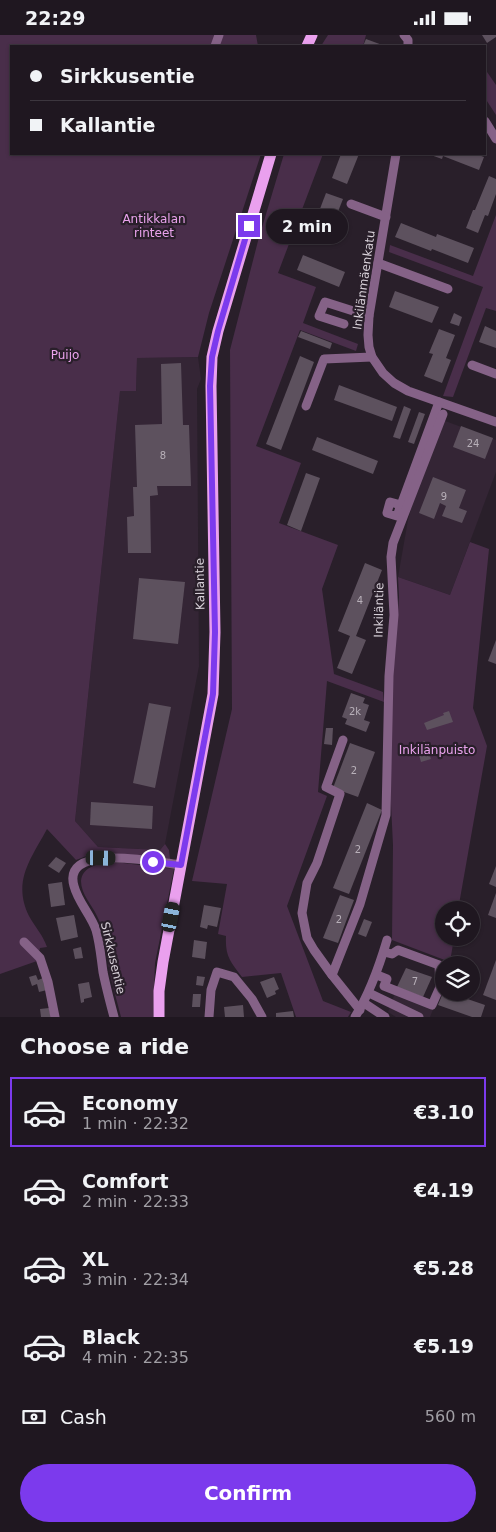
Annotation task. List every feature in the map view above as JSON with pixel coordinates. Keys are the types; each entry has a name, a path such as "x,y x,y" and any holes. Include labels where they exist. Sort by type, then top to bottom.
{"main road":[{"name":"Kallantie","path":"159,1017 158,991 213,694 215,632 210,386 212,357 227,299 271,155"}],"street":[{"path":"486,123 496,139"},
{"name":"Inkilänmäenkatu","path":"396,155 369,316 368,335 372,357 383,373 394,383 408,391 496,422"},
{"path":"351,204 386,217"},
{"path":"378,263 448,289"},
{"path":"344,324 319,316 325,302 369,316"},
{"path":"306,407 324,359 372,357"},
{"path":"472,365 496,374"},
{"path":"401,505 439,402"},
{"name":"Inkiläntie","path":"332,975 360,904 386,815 389,686 394,615 393,543 443,414"},
{"path":"343,740 326,787 340,794 317,863 307,883 303,902 304,926 307,938 332,975 363,1005 385,1017"},
{"name":"Sirkkusentie","path":"114,1017 96,932 91,918 74,886 76,868 81,863 101,858 181,865"},
{"path":"363,1005 377,975 387,940"},
{"path":"24,942 40,958 48,982 55,1017"},
{"path":"377,975 387,979 384,986 432,1005 440,987 439,965 398,950 392,953 384,952"},
{"path":"208,1017 216,972 234,977 252,999 262,1017"},
{"path":"363,1005 419,1017"}],"shaded area":[{"path":"198,357 201,379 197,389 199,666 165,844 160,850 98,847 75,821 120,390 136,391 137,358"},
{"path":"440,419 496,440 496,472 450,595 398,577 408,520 425,457"},
{"path":"395,993 434,1007 430,1017 396,1017 388,1012"}],"green space":[{"path":"0,35 256,35 258,45 10,45 10,155 261,155 209,313 198,357 137,358 136,391 120,391 75,821 98,847 160,850 165,844 169,850 170,859 97,852 76,860 47,829 30,860 23,881 22,892 29,916 47,947 40,948 37,961 0,974"},
{"path":"328,35 366,35 363,45 322,45"},
{"path":"486,70 496,85 496,115 486,100"},
{"path":"284,155 323,155 278,273 316,287 303,323 358,344 356,351 300,330 256,446 301,463 279,523 338,545 322,589 334,674 383,692 384,702 327,681 318,792 327,796 287,906 323,1001 351,1012 348,1017 296,1017 281,973 242,977 229,958 226,949 226,936 218,934 227,884 192,881 232,709 230,350 258,241"},
{"path":"496,215 496,311 486,308 453,397 443,396 483,287 389,252 390,245 473,276"},
{"name":"Inkilänpuisto","path":"470,542 489,549 473,708 487,746 460,901 435,901 435,946 453,946 451,956 435,956 392,940 393,845 388,743 399,597 398,577 450,595"},
{"path":"107,863 174,869 155,963 153,1017 121,1017 110,974 102,928 81,886 82,877 87,870 98,864"}],"building":[{"path":"482,35 496,35 496,37 487,43"},
{"path":"366,39 382,45 363,45"},
{"path":"341,155 359,155 347,184 332,178"},
{"path":"431,155 479,155 484,157 479,170 443,156 442,159"},
{"path":"489,176 496,179 496,194 488,216 485,215 478,233 466,228"},
{"path":"326,193 343,199 326,242 310,235"},
{"path":"401,223 436,237 437,234 474,248 468,263 395,237"},
{"path":"303,255 345,272 339,287 297,270"},
{"path":"395,291 439,307 432,323 389,307"},
{"path":"454,313 462,317 459,326 450,323"},
{"path":"485,326 496,331 496,348 479,342"},
{"path":"439,329 455,335 446,358 451,360 442,383 424,376 433,354 429,353"},
{"path":"301,331 332,343 330,349 298,337"},
{"path":"300,356 314,362 281,450 266,444"},
{"path":"181,363 183,425 189,425 191,486 157,486 158,495 150,496 151,553 128,553 127,517 134,516 133,487 137,487 135,425 162,424 161,364"},
{"path":"339,385 397,407 392,421 334,400"},
{"path":"404,406 411,409 400,439 393,437"},
{"path":"419,412 425,414 414,444 408,442"},
{"path":"461,426 493,438 485,459 453,447"},
{"path":"317,437 378,461 373,474 312,450"},
{"path":"306,473 320,478 301,531 287,525"},
{"path":"433,477 466,490 459,508 467,511 462,523 442,516 446,506 440,503 434,519 419,513"},
{"path":"365,563 382,570 356,636 366,640 352,674 337,668 350,636 338,631"},
{"path":"139,578 185,582 178,644 133,639"},
{"path":"496,640 496,664 488,661"},
{"path":"351,693 365,698 363,703 369,705 364,720 370,722 366,732 345,724 347,719 342,717"},
{"path":"149,703 171,707 155,788 133,783"},
{"path":"449,711 453,722 427,730 424,723"},
{"path":"326,728 333,728 332,745 324,744"},
{"path":"425,741 426,744 430,743 432,749 428,751 431,759 421,762 416,744"},
{"path":"350,743 375,752 358,797 333,788"},
{"path":"91,802 153,806 152,829 90,825"},
{"path":"367,803 382,810 349,894 333,888"},
{"path":"56,857 66,863 59,873 48,866"},
{"path":"496,866 496,887 489,884"},
{"path":"62,882 65,905 51,907 48,884"},
{"path":"496,893 496,918 488,915"},
{"path":"340,895 354,900 338,943 323,938"},
{"path":"204,905 221,908 217,927 208,925 207,929 200,927"},
{"path":"74,915 78,937 61,941 56,918"},
{"path":"364,919 372,922 366,937 358,934"},
{"path":"194,940 207,942 205,959 192,957"},
{"path":"81,947 83,958 75,959 73,949"},
{"path":"496,960 496,1000 483,995"},
{"path":"406,968 432,977 423,997 397,987"},
{"path":"36,975 38,980 43,978 47,990 39,992 37,984 32,986 29,977"},
{"path":"197,976 205,977 203,986 196,985"},
{"path":"274,977 279,989 275,991 276,994 267,998 260,982"},
{"path":"89,982 92,997 84,999 84,1002 81,1003 78,984"},
{"path":"193,994 201,994 200,1007 192,1007"},
{"path":"440,1001 473,1001 485,1005 481,1017 472,1017 438,1005"},
{"path":"243,1005 244,1017 225,1017 224,1007"},
{"path":"49,1008 51,1017 41,1017 40,1009"},
{"path":"293,1011 294,1017 276,1017 276,1013"}],"route":[{"path":"153,862 181,865 213,694 215,632 210,386 212,357 249,226"}],"park label":[{"name":"Antikkalan rinteet","path":"154,226"},
{"name":"Puijo","path":"65,355"}]}
